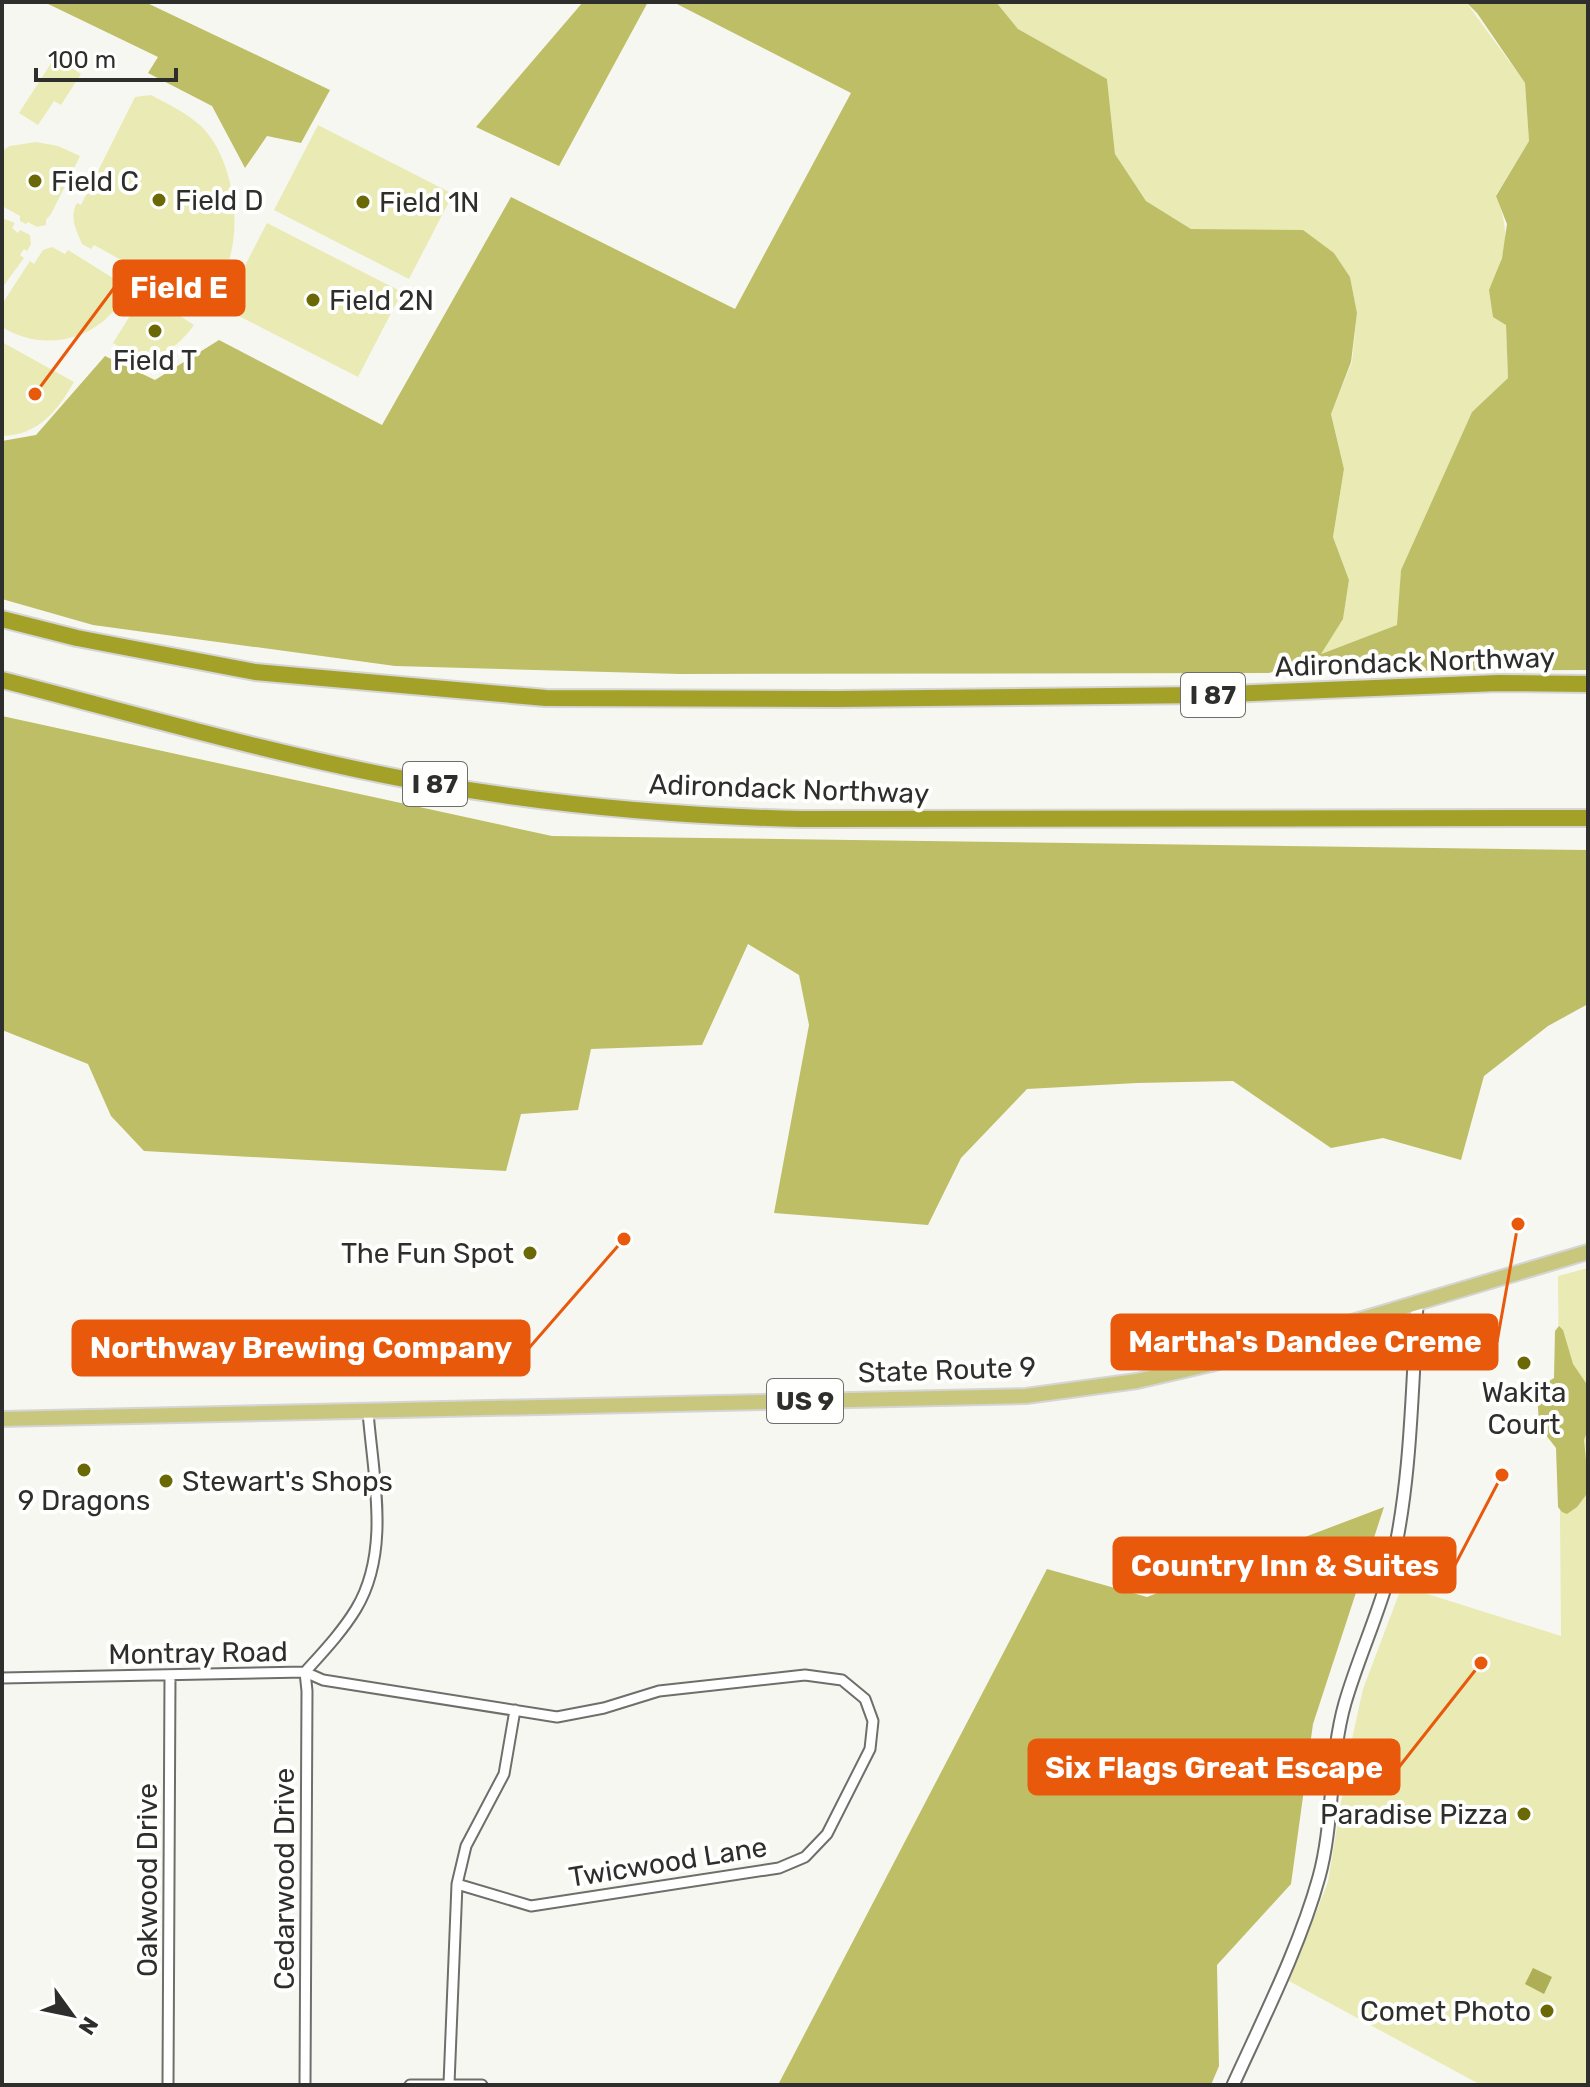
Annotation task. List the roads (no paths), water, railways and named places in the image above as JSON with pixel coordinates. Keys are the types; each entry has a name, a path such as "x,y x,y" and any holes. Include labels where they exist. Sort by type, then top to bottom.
{"highway":[{"name":"Adirondack Northway","path":"2,619 77,638 255,672 546,698 1204,695 1498,683 1588,684"},
{"name":"Adirondack Northway","path":"2,680 274,750 412,780 570,804 687,815 801,819 1588,818"}],"main road":[{"name":"State Route 9","path":"2,1419 1026,1396 1137,1381 1211,1364 1588,1252"}],"street":[{"path":"1233,2085 1274,1993 1320,1875 1338,1733 1345,1702 1391,1569 1401,1516 1417,1305"},
{"name":"Montray Road","path":"2,1678 305,1672 357,1607 371,1573 378,1528 368,1412"},
{"name":"Twicwood Lane","path":"305,1672 323,1680 557,1717 604,1708 659,1691 805,1675 842,1680 865,1699 873,1721 870,1749 827,1834 805,1857 779,1868 531,1906 457,1884"},
{"name":"Cedarwood Drive","path":"305,1672 305,2085"},
{"name":"Oakwood Drive","path":"168,2085 170,1676"},
{"path":"449,2084 457,1884 466,1846 504,1774 515,1710"},
{"path":"410,2085 482,2085"}],"place":[{"name":"Field C","path":"35,181"},
{"name":"Field D","path":"159,200"},
{"name":"Field 1N","path":"363,202"},
{"name":"Field 2N","path":"313,300"},
{"name":"Field T","path":"155,331"},
{"name":"Field E","path":"35,394"},
{"name":"Martha's Dandee Creme","path":"1518,1224"},
{"name":"Northway Brewing Company","path":"624,1239"},
{"name":"The Fun Spot","path":"530,1253"},
{"name":"Wakita Court","path":"1524,1363"},
{"name":"9 Dragons","path":"84,1470"},
{"name":"Country Inn & Suites","path":"1502,1475"},
{"name":"Stewart's Shops","path":"166,1481"},
{"name":"Six Flags Great Escape","path":"1481,1663"},
{"name":"Paradise Pizza","path":"1524,1814"},
{"name":"Comet Photo","path":"1547,2011"}]}
